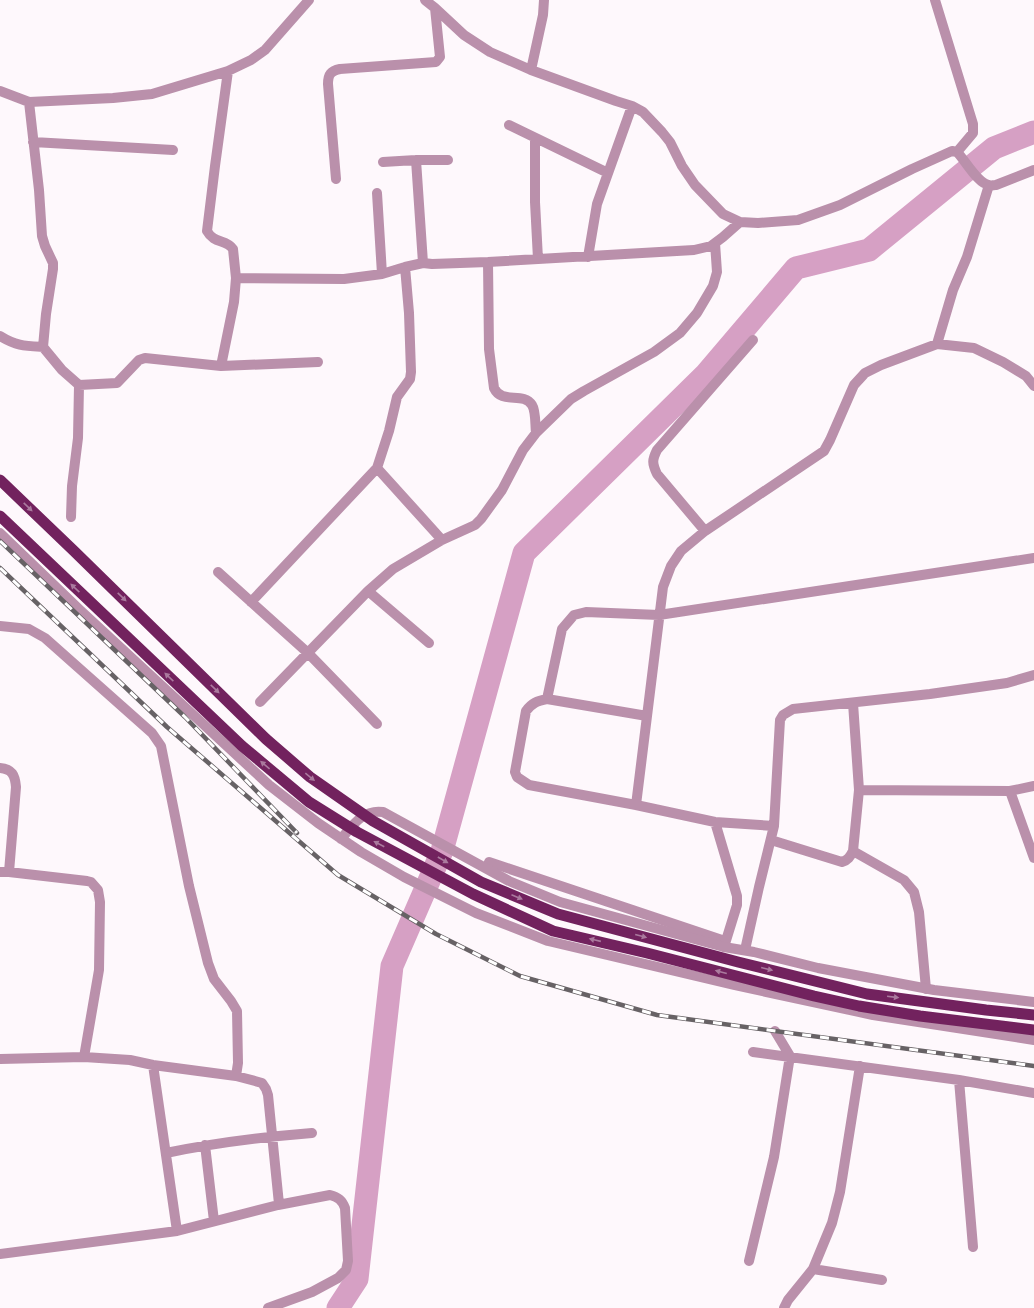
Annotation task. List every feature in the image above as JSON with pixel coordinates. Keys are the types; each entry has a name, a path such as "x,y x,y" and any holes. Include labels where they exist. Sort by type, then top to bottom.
{"highway":[{"path":"0,480 80,556 266,739 310,777 373,821 481,882 558,914 738,962 867,994 1034,1015"},
{"path":"0,516 242,746 309,802 357,832 473,894 553,931 647,953 814,996 859,1006 920,1016 1034,1030"}],"street":[{"path":"0,91 29,102 113,98 152,94 228,71 251,60 265,50 309,0"},
{"path":"425,0 464,35 490,52 531,70 589,92 632,106 644,112 670,142 682,166 695,185 723,214 740,222 758,224 798,220 840,205 940,155 952,151 959,154 983,183 989,185 996,185 1034,170"},
{"path":"531,70 543,15 544,0"},
{"path":"935,0 973,124 973,133 959,154"},
{"path":"336,179 328,75 333,70 340,69 436,62 440,57 435,8"},
{"path":"221,366 234,302 236,278 233,249 230,245 214,239 207,231 228,71"},
{"path":"29,102 42,236 53,263 43,347 62,370 79,385 117,383 139,360 145,358 221,366 318,362"},
{"path":"588,257 597,204 632,106"},
{"path":"509,125 608,173"},
{"path":"535,138 535,202 538,259"},
{"path":"34,142 173,150"},
{"path":"416,160 423,264"},
{"path":"382,162 448,160"},
{"path":"937,344 953,290 967,257 989,185"},
{"path":"377,193 382,274"},
{"path":"236,278 344,279 382,274 405,267 423,264 588,257 694,250 711,246 740,222"},
{"path":"260,702 368,591 399,565 442,540 475,525 502,490 518,459 536,432 571,399 654,352 680,333 697,313 713,286 717,272 715,243"},
{"path":"488,262 489,348 494,388 496,393 500,396 526,399 531,404 533,408 536,432"},
{"path":"251,602 377,468 389,431 397,397 410,379 411,372 409,313 405,267"},
{"path":"0,336 18,345 43,347"},
{"path":"705,531 657,474 653,466 653,459 657,450 753,340"},
{"path":"636,805 663,587 671,566 681,551 705,531 824,450 830,440 854,385 866,373 881,365 937,344 974,348 1003,362 1026,376 1034,386"},
{"path":"70,517 78,438 79,385"},
{"path":"377,468 442,540"},
{"path":"0,533 269,784 318,823 341,839 404,877 476,913 548,941 734,985 873,1015 1034,1040"},
{"path":"547,699 562,629 574,615 586,612 659,615 1034,558"},
{"path":"218,572 308,653 377,724"},
{"path":"368,591 429,643"},
{"path":"0,626 29,630 45,638 152,733 161,746 189,886 208,963 214,979 237,1011 238,1062 236,1076"},
{"path":"745,950 774,826 780,720 783,715 793,709 930,694 999,684 1034,675"},
{"path":"647,716 547,699 535,702 530,705 526,711 515,772 517,777 521,781 529,784 715,822 774,826"},
{"path":"771,840 842,862 850,857 853,851 858,790 853,703"},
{"path":"0,768 6,768 12,771 15,778 16,787 4,872 87,881 91,882 98,890 100,902 99,970 84,1057"},
{"path":"858,790 1010,791 1034,786"},
{"path":"1010,791 1034,858"},
{"path":"341,839 359,818 375,811 383,812 424,835 487,865 745,950 818,968 926,989 1034,1002"},
{"path":"715,822 737,896 736,905 725,944"},
{"path":"853,851 904,880 914,892 919,912 926,989"},
{"path":"487,865 509,882 560,902 725,944"},
{"path":"749,1261 774,1157 790,1056 776,1031"},
{"path":"753,1052 959,1080 1034,1093"},
{"path":"0,1059 84,1057 117,1059 236,1076 262,1083 266,1089 273,1136 279,1204"},
{"path":"153,1065 177,1231"},
{"path":"784,1308 788,1300 813,1269 832,1223 840,1192 860,1066"},
{"path":"959,1080 973,1247"},
{"path":"166,1153 205,1145 273,1136 312,1133"},
{"path":"205,1145 214,1222"},
{"path":"0,1254 177,1231 279,1204 330,1195 336,1197 342,1201 345,1208 348,1261 346,1270 338,1278 312,1292 268,1308"},
{"path":"813,1269 882,1280"}],"waterway":[{"path":"338,1308 357,1279 392,966 442,851 524,553 706,374 796,268 869,250 994,148 1034,132"}],"railway":[{"path":"0,541 185,717 297,833"},
{"path":"0,568 167,727 338,875 436,934 520,976 657,1015 1034,1066"}]}
